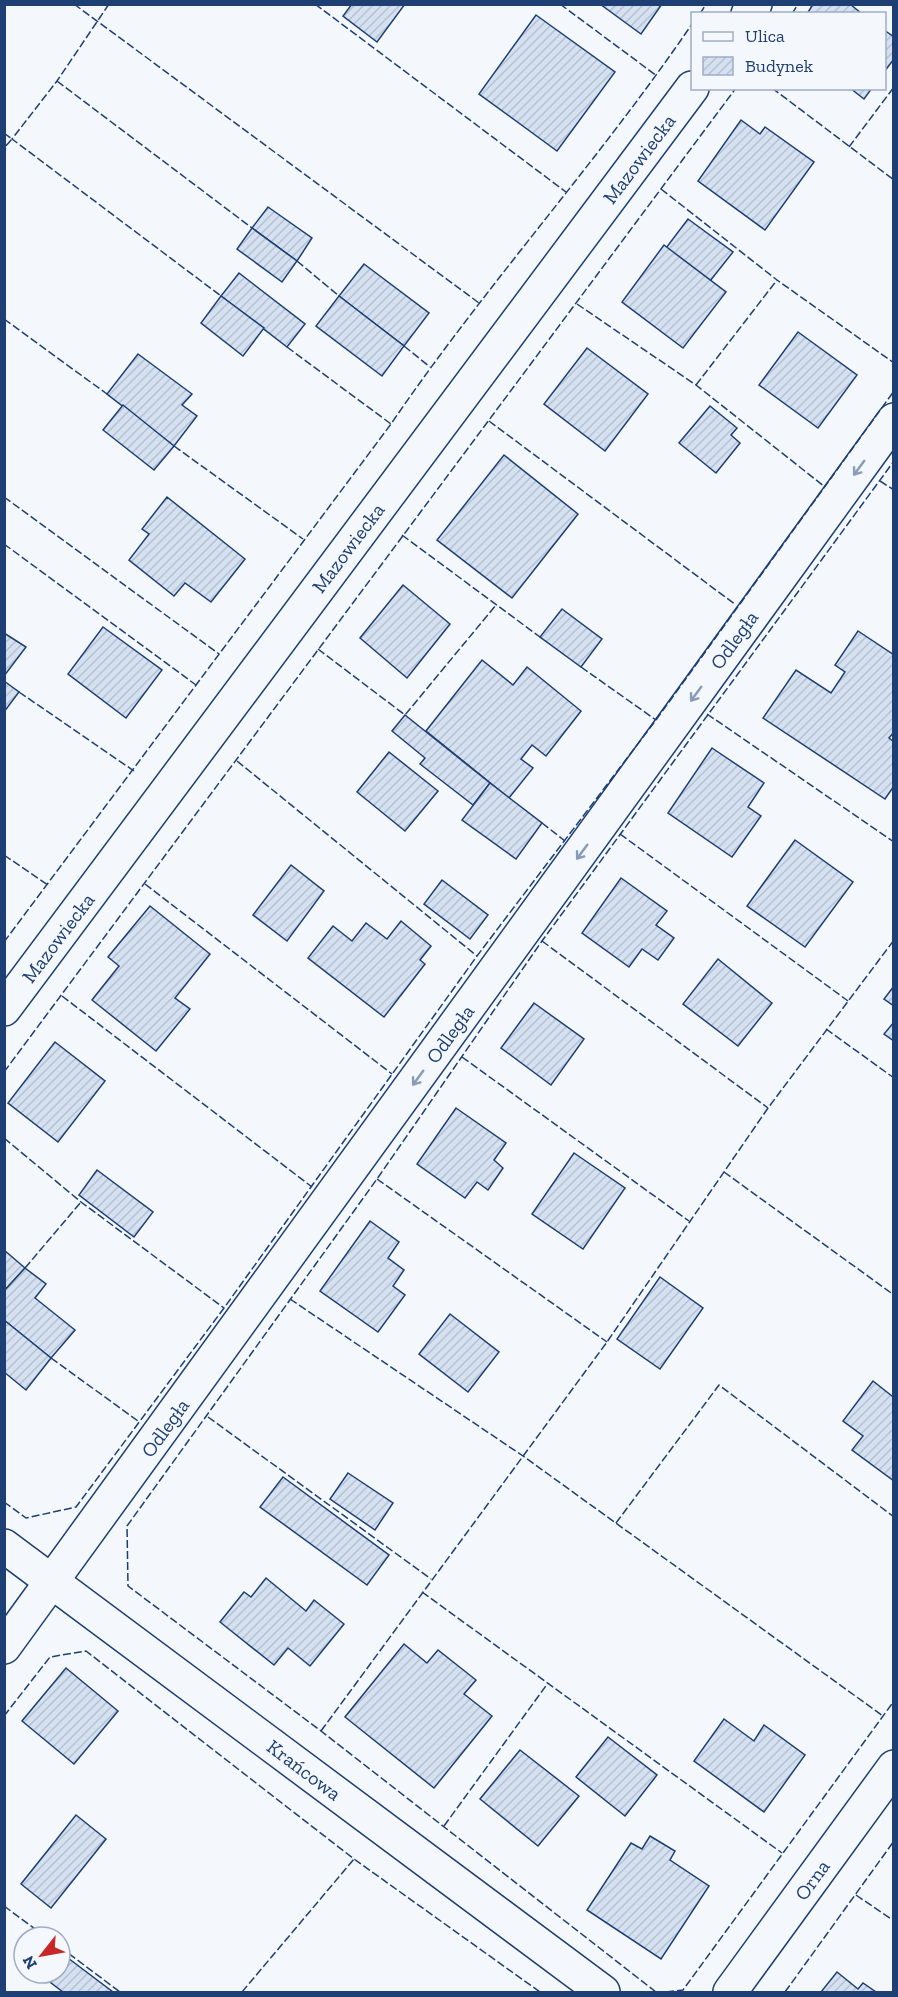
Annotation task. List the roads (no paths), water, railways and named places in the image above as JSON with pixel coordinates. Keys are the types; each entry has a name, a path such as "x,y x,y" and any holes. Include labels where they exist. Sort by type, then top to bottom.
{"street":[{"name":"Mazowiecka","path":"4,1009 692,90"},
{"name":"Odległa","path":"4,1647 53,1583 894,420"},
{"name":"Krańcowa","path":"4,1546 603,1992"},
{"name":"Orna","path":"730,1992 894,1767"}]}
